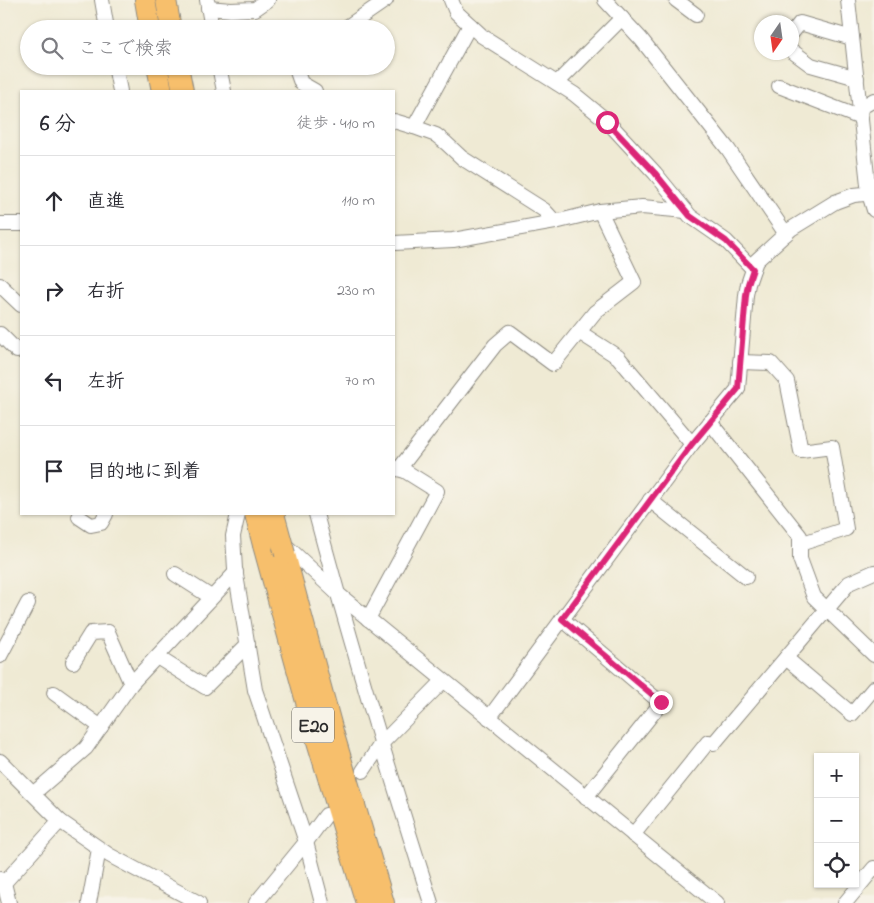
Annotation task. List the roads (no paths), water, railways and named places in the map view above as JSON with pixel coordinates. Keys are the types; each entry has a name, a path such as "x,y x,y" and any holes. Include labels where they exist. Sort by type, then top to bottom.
{"highway":[{"path":"145,0 148,20"},
{"path":"166,0 169,20"},
{"path":"159,75 162,90"},
{"path":"180,75 183,90"},
{"name":"E20","path":"254,515 319,748 366,903"},
{"name":"E20","path":"274,515 334,735 384,903"}],"street":[{"path":"102,0 105,20"},
{"path":"210,20 207,4 231,10 255,9 268,0"},
{"path":"357,20 386,0"},
{"path":"451,0 456,12 482,36 574,94 607,122 655,173 690,216 726,241 753,269"},
{"path":"605,0 641,39 728,149 786,234"},
{"path":"676,0 696,15"},
{"path":"848,0 860,113 874,210"},
{"path":"557,83 622,18"},
{"path":"799,24 852,38"},
{"path":"414,127 470,25"},
{"path":"799,56 811,64 857,78"},
{"path":"116,75 120,90"},
{"path":"221,75 224,90"},
{"path":"299,75 302,83 313,90"},
{"path":"779,86 860,113"},
{"path":"860,113 874,100"},
{"path":"395,121 436,135 462,158 544,210 555,222"},
{"path":"489,718 692,444 738,389 746,295 756,261 786,234 835,202 854,195 872,194"},
{"path":"395,243 452,240 555,222 600,211 642,207 686,211"},
{"path":"368,619 437,491 405,470 397,468 495,345 510,332 552,364 595,312 634,282 600,211"},
{"path":"0,224 20,224"},
{"path":"0,285 20,304"},
{"path":"579,332 618,357 692,444"},
{"path":"0,334 17,351"},
{"path":"740,362 771,363 787,381 801,451 832,448 846,529 800,544"},
{"path":"710,422 800,536 800,559 814,597 874,655"},
{"path":"650,500 746,577"},
{"path":"79,517 91,525 101,523 105,515"},
{"path":"238,515 233,536 236,572 255,690 306,842 322,903"},
{"path":"255,515 338,594 717,903"},
{"path":"316,515 381,744 431,903"},
{"path":"34,794 79,756 131,684 210,597 236,572"},
{"path":"633,835 708,742 714,743 849,583 874,572"},
{"path":"175,574 210,597"},
{"path":"0,656 28,603"},
{"path":"562,619 661,702 586,797"},
{"path":"74,662 91,633 108,632 131,684"},
{"path":"157,657 205,687 248,644"},
{"path":"786,658 852,714 874,688"},
{"path":"363,771 381,744 443,681"},
{"path":"54,693 101,727"},
{"path":"0,760 60,822 99,848 199,903"},
{"path":"256,903 326,815"},
{"path":"9,903 2,881 60,822"},
{"path":"89,903 99,848"},
{"path":"845,903 874,868"}]}
